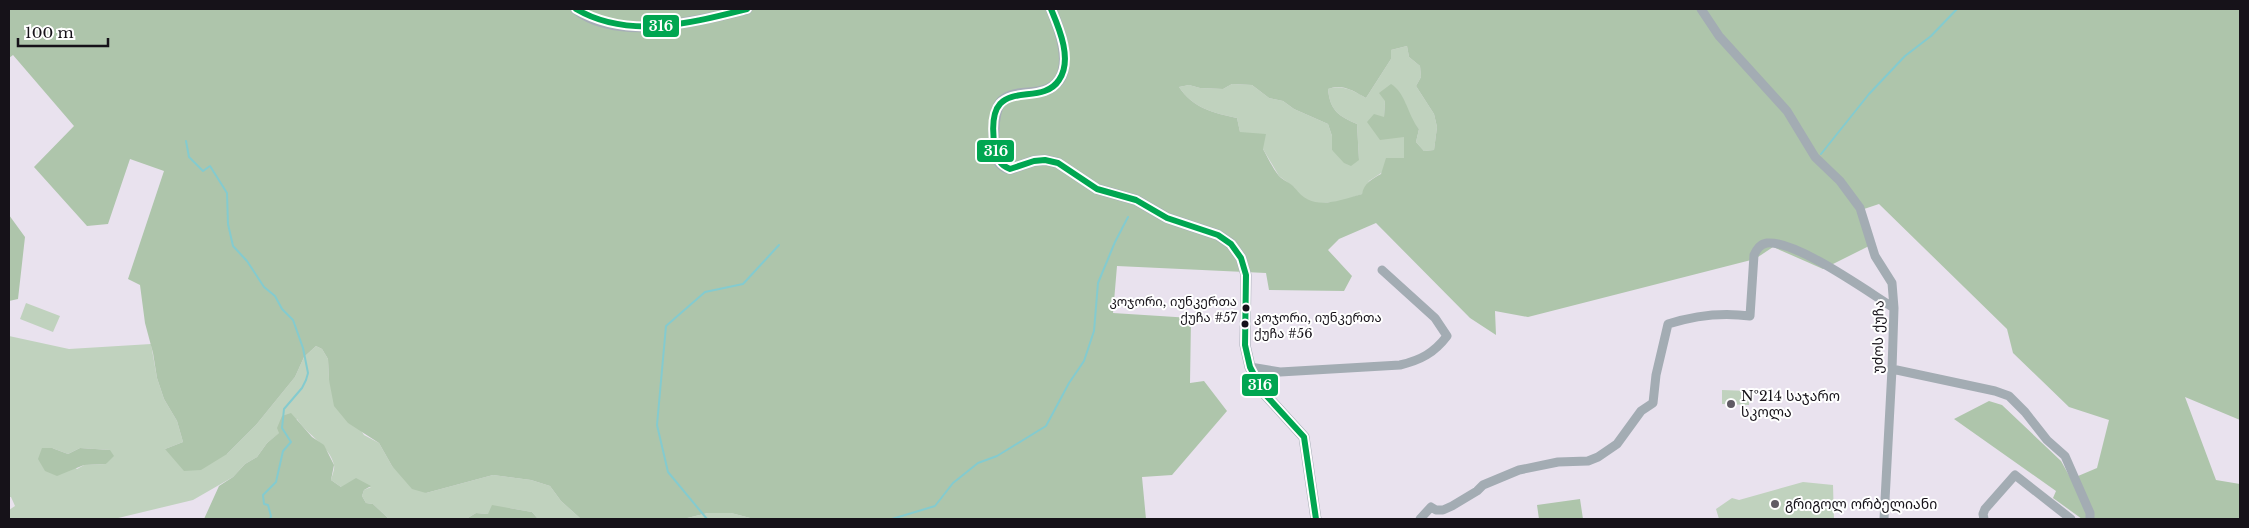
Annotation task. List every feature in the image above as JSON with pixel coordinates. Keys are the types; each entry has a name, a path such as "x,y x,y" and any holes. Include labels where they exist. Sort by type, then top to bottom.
{"main road":[{"path":"576,9 590,19 607,24 641,26 689,23 748,9"},
{"path":"1051,9 1062,34 1065,53 1064,69 1058,81 1048,90 1008,97 999,104 996,111 995,150 1001,164 1010,169 1034,161 1045,160 1058,163 1097,189 1136,200 1167,218 1225,239 1241,258 1246,275 1245,345 1250,367 1263,392 1304,437 1316,519"}],"street":[{"name":"უძოს ქუჩა","path":"1701,9 1719,36 1787,111 1815,157 1840,181 1860,208 1875,256 1892,283 1894,308 1892,369 1888,414 1884,519"},
{"path":"1420,519 1431,507 1436,510 1443,510 1477,492 1483,485 1519,470 1558,462 1588,461 1617,444 1641,411 1652,403 1668,324 1710,314 1726,313 1750,316 1754,255 1758,247 1766,243 1784,245 1830,267 1894,308"},
{"path":"1250,367 1280,372 1400,365 1418,361 1436,350 1447,336 1434,318 1382,270"},
{"path":"1892,369 1995,391 2009,396 2025,412 2047,440 2065,456 2090,513 2090,519"},
{"path":"1984,519 1982,514 1985,509 2015,475 2071,519"}],"green space":[{"path":"9,9 2240,9 2240,420 2185,397 2216,480 2240,484 2240,519 2082,519 2053,498 2056,491 1954,419 1989,401 2002,405 2061,461 2071,479 2097,468 2109,420 2069,407 2013,353 2007,329 1879,204 1858,211 1869,246 1823,269 1773,247 1755,259 1528,317 1495,311 1496,335 1470,318 1376,223 1339,239 1328,250 1352,276 1344,291 1269,290 1266,273 1117,266 1113,313 1191,318 1190,383 1204,381 1227,411 1172,475 1142,477 1146,519 754,519 731,513 708,513 683,519 581,519 561,501 550,486 531,480 493,475 426,493 412,489 392,466 379,443 348,423 334,406 329,380 328,359 322,349 316,346 304,357 295,377 256,425 227,454 201,470 184,471 165,449 183,442 177,421 164,399 157,378 145,323 140,285 128,279 164,171 130,159 108,224 87,226 34,167 74,126 13,55 9,58","holes":["1407,46 1409,57 1420,66 1421,77 1416,86 1434,114 1437,127 1434,150 1424,151 1416,142 1419,129 1400,93 1391,84 1379,93 1385,101 1384,117 1374,114 1367,122 1380,140 1404,137 1404,158 1386,158 1381,174 1367,184 1362,194 1334,202 1325,203 1309,200 1279,176 1263,149 1266,134 1240,132 1237,118 1204,109 1191,100 1179,87 1189,85 1200,88 1223,89 1232,84 1252,85 1269,98 1283,101 1294,109 1328,124 1332,136 1332,150 1344,163 1351,166 1359,160 1357,124 1336,111 1331,102 1328,89 1343,87 1366,98 1391,59 1391,50"]},
{"path":"1407,46 1409,57 1420,66 1421,77 1416,86 1434,114 1437,127 1434,150 1424,151 1416,142 1419,129 1410,118 1405,103 1385,101 1384,117 1405,137 1404,158 1369,181 1362,194 1343,201 1313,204 1297,194 1295,188 1279,176 1263,149 1240,132 1237,118 1204,109 1191,100 1179,87 1189,85 1200,88 1223,89 1232,84 1252,85 1269,98 1283,101 1294,109 1328,124 1332,136 1332,150 1359,160 1357,124 1336,111 1331,102 1328,89 1343,88 1366,98 1391,59 1391,50"},
{"path":"9,215 25,237 18,299 9,301"},
{"path":"26,303 60,316 53,332 20,319"},
{"path":"9,336 69,349 151,344 157,378 164,399 177,421 183,442 165,449 227,454 256,425 295,377 304,357 316,346 322,349 328,359 329,380 364,435 379,443 392,466 426,493 493,475 531,480 550,486 561,501 581,519 538,519 532,512 509,508 488,514 476,513 466,519 389,519 373,504 366,503 362,496 364,490 371,487 341,487 331,480 334,470 332,458 297,419 267,443 257,457 245,464 233,477 193,500 114,519 9,519 9,510 15,506 11,497 9,497","holes":["52,448 68,454 80,448 110,450 106,464 84,465 77,469"]},
{"path":"1722,390 1749,391 1749,405 1722,404"},
{"path":"291,413 312,437 324,445 334,465 331,480 341,487 356,478 371,486 364,490 362,496 366,503 373,504 389,519 204,519 219,486 233,477 245,464 257,457 267,443 279,433 277,428 282,416"},
{"path":"42,448 52,448 68,454 80,448 110,450 114,456 106,464 84,465 57,476 45,471 38,459"},
{"path":"1803,482 1833,485 1834,519 1719,519 1716,509 1732,498 1739,500"},
{"path":"1580,499 1583,519 1539,519 1537,505"},
{"path":"492,505 532,512 538,519 466,519 476,513 488,514"},
{"path":"708,513 731,513 754,519 683,519"}],"waterway":[{"path":"1821,154 1869,94 1905,56 1931,36 1957,9"},
{"path":"186,141 189,157 203,171 210,166 227,193 228,224 233,246 247,261 264,287 275,296 282,309 293,320 303,348 308,373 306,380 302,388 284,409 282,428 291,442 283,451 276,482 263,495 264,504 268,505 270,519"},
{"path":"892,519 935,506 953,483 978,463 997,456 1046,426 1069,383 1084,361 1094,331 1098,283 1128,217"},
{"path":"707,519 668,472 657,425 666,326 705,292 743,284 779,245"}],"transit line":[{"name":"316","path":"576,9 596,18 617,24 639,26 682,23 747,9"},
{"name":"316","path":"1051,9 1058,25 1065,54 1063,72 1059,80 1050,89 1004,100 997,109 993,124 995,149 998,159 1001,164 1010,169 1034,161 1045,160 1058,163 1097,189 1136,200 1167,218 1218,235 1231,244 1241,258 1246,275 1245,345 1250,367 1263,392 1304,437 1316,519"}],"place":[{"name":"კოჯორი, იუნკერთა ქუჩა #57","path":"1246,308"},
{"name":"კოჯორი, იუნკერთა ქუჩა #56","path":"1245,324"},
{"name":"№214 საჯარო სკოლა","path":"1731,404"},
{"name":"გრიგოლ ორბელიანი","path":"1775,504"}]}
